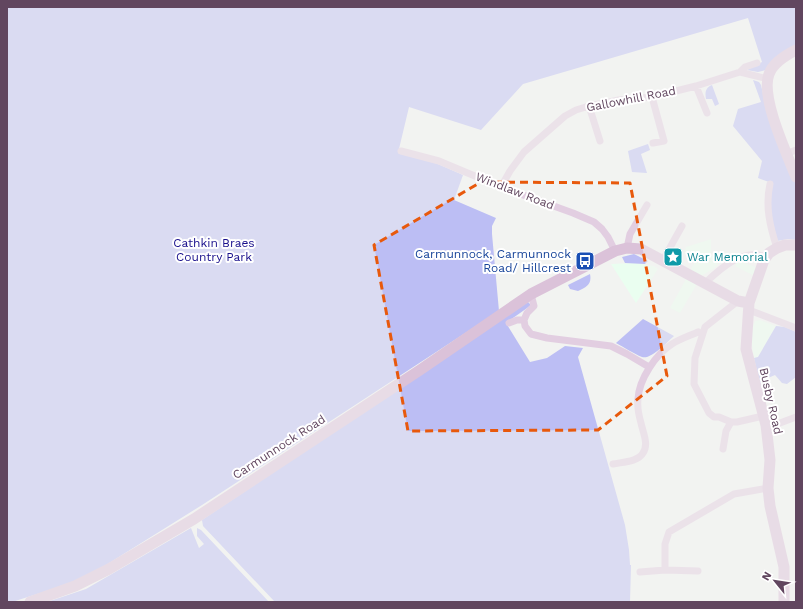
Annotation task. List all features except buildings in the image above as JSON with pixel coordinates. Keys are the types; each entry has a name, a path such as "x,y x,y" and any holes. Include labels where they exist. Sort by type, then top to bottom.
{"street":[{"path":"796,50 785,56 771,70 766,91 771,108 791,152 796,177"},
{"name":"Gallowhill Road","path":"501,187 510,171 529,147 565,116 589,106 619,100 652,97 696,86 740,72 745,67 757,63"},
{"path":"740,72 768,79"},
{"path":"696,86 707,113"},
{"path":"652,97 664,140 653,143"},
{"path":"589,106 600,141"},
{"name":"Windlaw Road","path":"401,151 438,161 501,187 594,222 608,237 615,251"},
{"path":"770,184 768,193 768,216 777,248"},
{"path":"647,205 630,234 627,248 641,249 738,301 796,328"},
{"path":"663,260 682,226"},
{"path":"705,283 729,263 738,258 751,254 766,257 772,250 777,248 786,245 796,245"},
{"name":"Carmunnock Road","path":"30,602 75,586 109,569 194,520 420,370 531,294 615,251 627,248"},
{"name":"Busby Road","path":"766,257 749,306 746,349 764,420 770,460 768,488 770,506 784,567 784,602"},
{"path":"531,294 534,306 527,313 524,320 525,326 531,334 611,346 649,368"},
{"path":"738,301 705,327 695,358 694,384 708,413 714,417 719,417 731,422 752,419 780,423 796,417"},
{"path":"509,323 517,320 524,320"},
{"path":"617,465 640,457 644,452 646,439 641,423 638,399 640,388 649,368 658,355 665,349 672,344 685,341 698,332"},
{"path":"723,449 726,431 731,422"},
{"path":"665,570 666,544 669,532 734,494 768,488"},
{"path":"640,572 665,570 698,571"}],"highlighted area":[{"path":"481,182 630,183 667,376 598,430 408,431 374,245"}],"shaded area":[{"path":"711,239 711,254 718,264 715,268 701,276 690,270 696,260 684,253 686,247"},
{"path":"740,261 758,268 756,277 735,266 737,262"},
{"path":"635,263 654,266 658,269 636,303 611,264"},
{"path":"686,279 697,284 680,313 670,308"},
{"path":"760,320 776,326 758,357 754,358 752,329 755,321"}],"green space":[{"name":"Cathkin Braes Country Park","path":"8,7 796,7 796,46 766,70 758,72 747,70 762,62 748,18 523,84 481,130 409,107 398,153 431,161 463,175 454,200 496,218 492,226 492,234 499,311 202,505 106,565 78,581 12,602 7,602"},
{"path":"753,80 759,82 761,85 765,102 779,143 796,183 796,240 788,239 777,241 772,226 769,182 758,178 762,161 733,126 738,109 761,102"},
{"path":"712,85 719,104 715,106 712,99 706,99 707,89"},
{"path":"648,144 650,150 641,154 647,173 632,172 628,151"},
{"path":"634,254 648,261 645,264 625,263 622,257"},
{"path":"590,274 589,283 586,286 578,291 570,289 568,285"},
{"path":"528,302 530,306 506,323 530,362 547,358 565,346 583,348 578,357 625,525 631,565 630,602 275,602 203,526 202,520"},
{"path":"643,319 674,336 650,356 646,357 639,356 616,343"},
{"path":"776,326 785,327 796,332 796,377 787,384 782,383 775,375 768,378 760,385 754,358 758,357"},
{"path":"191,528 199,548 204,544 197,536 197,528 201,530 269,602 47,602 86,589"}],"place":[{"name":"War Memorial","path":"673,257"},
{"name":"Carmunnock, Carmunnock Road/ Hillcrest","path":"585,261"}]}
